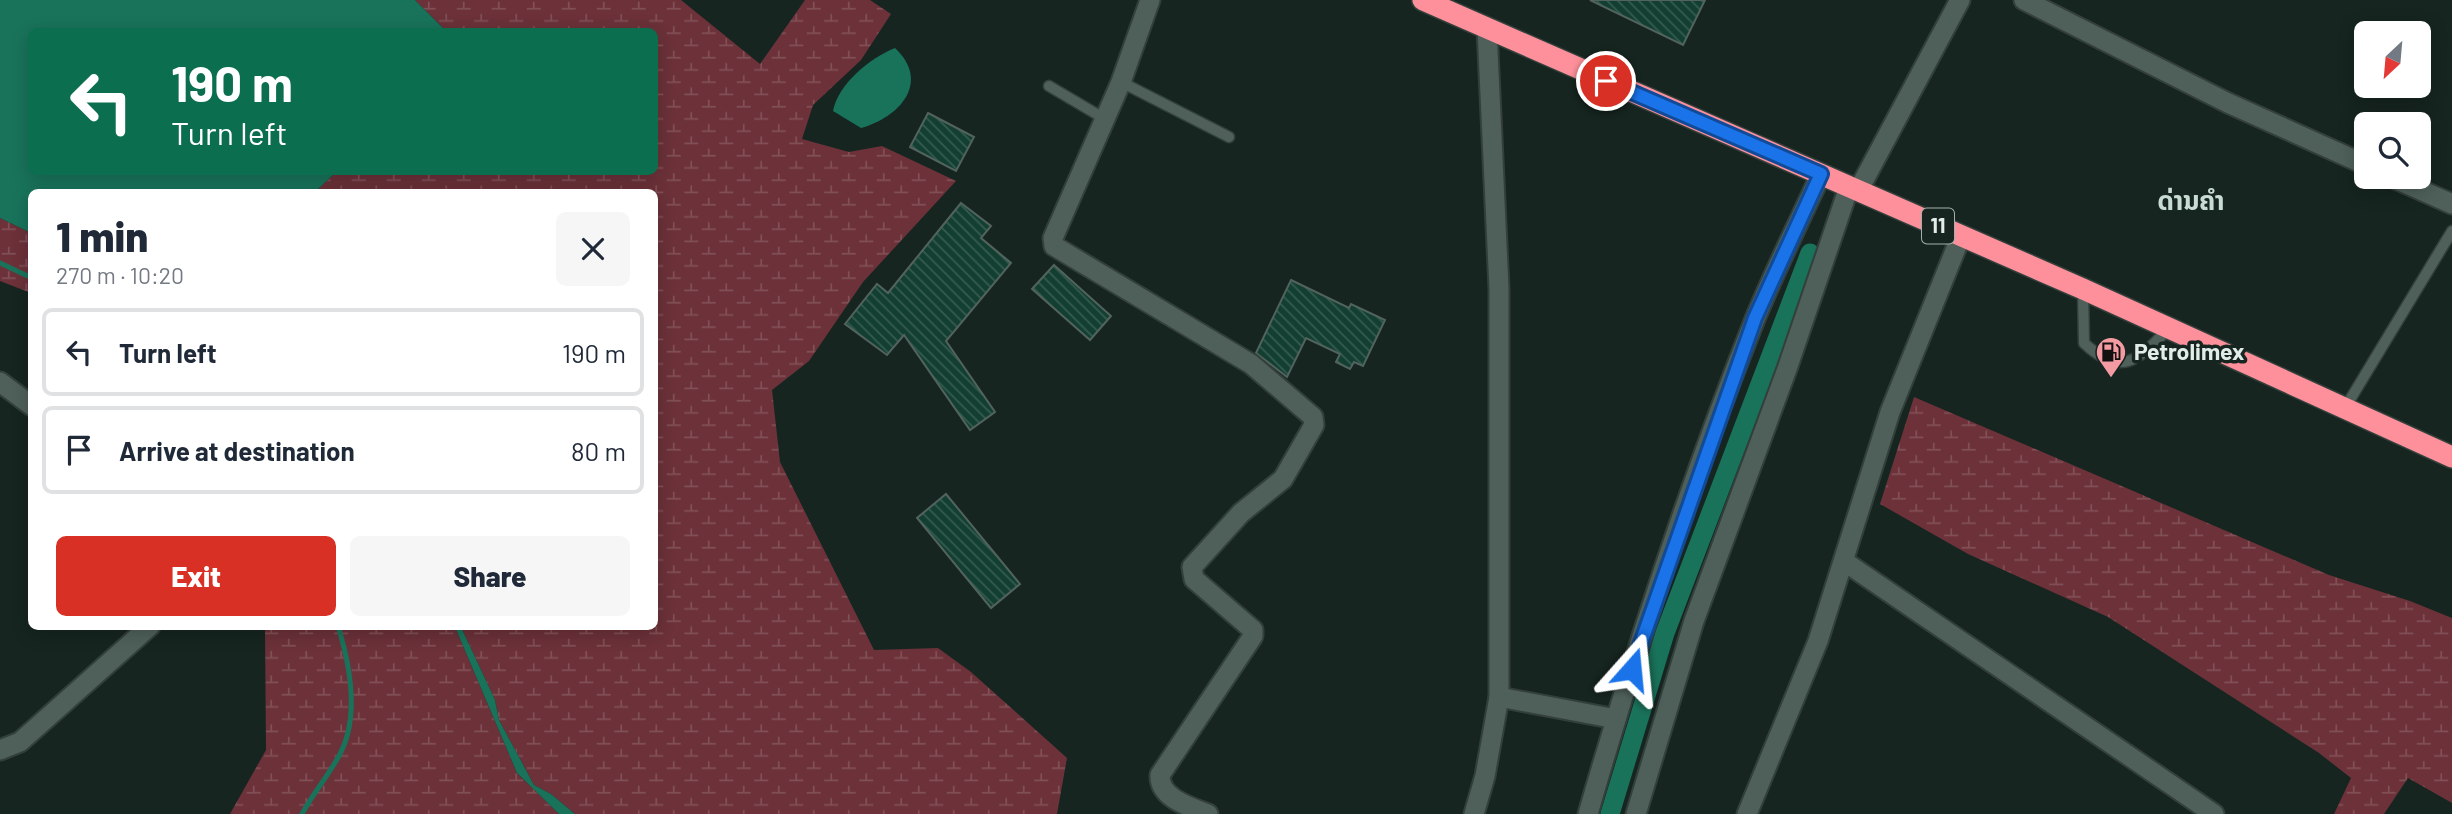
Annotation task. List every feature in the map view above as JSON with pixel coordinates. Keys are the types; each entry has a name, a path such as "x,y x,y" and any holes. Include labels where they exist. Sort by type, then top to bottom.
{"highway":[{"name":"11","path":"1423,0 1461,8 1487,29 2083,289 2452,457"}],"street":[{"path":"1150,0 1121,82 1052,238 1054,246 1251,364 1312,417 1314,425 1283,479 1241,513 1192,567 1194,579 1253,630 1253,636 1160,775 1160,784 1166,793 1208,814"},
{"path":"1636,814 1694,621 1854,189 1960,0"},
{"path":"2024,0 2228,103 2354,160"},
{"path":"1474,814 1485,776 1499,697 1499,289 1487,29"},
{"path":"1588,814 1616,719 1755,318 1821,174"},
{"path":"2418,189 2452,204"},
{"path":"1747,814 1818,641 1890,412 1961,236"},
{"path":"0,382 28,403"},
{"path":"1845,562 2214,814"},
{"path":"0,750 20,742 146,630"},
{"path":"1499,697 1616,719"}],"lane":[{"path":"1121,82 1228,137"},
{"path":"1049,86 1105,119"},
{"path":"2345,408 2452,231"},
{"path":"2083,289 2084,343 2106,359 2116,363 2128,362 2144,354 2169,328"}],"green space":[{"path":"415,0 681,0 760,64 805,0 870,0 891,14 861,60 813,105 802,139 849,152 882,146 956,181 863,282 809,361 772,390 780,462 874,650 938,648 971,672 1067,758 1057,814 575,814 551,794 534,785 499,720 495,700 462,630 658,630 658,189 318,189 333,175 658,175 658,28 443,28"},
{"path":"0,218 28,232 28,292 0,281"},
{"path":"1914,397 2329,575 2410,601 2452,618 2452,803 2408,778 2384,814 2334,814 2351,778 2319,753 2108,617 1968,554 1880,504"},
{"path":"265,630 456,630 517,773 559,814 230,814 266,750"}],"shaded area":[{"path":"0,0 415,0 443,28 28,28 28,175 333,175 318,189 28,189 28,232 0,218"},
{"path":"895,48 910,73 906,97 898,107 888,116 861,128 833,111 841,91 856,73 875,58"},
{"path":"456,630 462,630 495,700 499,720 534,785 551,794 575,814 559,814 517,773"}],"building":[{"path":"1590,0 1705,0 1683,45"},
{"path":"928,113 974,137 956,171 910,147"},
{"path":"961,203 991,226 981,238 1011,263 946,341 995,412 970,430 904,335 887,355 845,324 877,284 888,293"},
{"path":"1054,265 1111,316 1090,340 1032,289"},
{"path":"1291,280 1349,308 1351,304 1385,320 1363,366 1354,362 1350,369 1336,362 1340,354 1306,338 1287,377 1256,353"},
{"path":"946,494 1020,584 991,608 917,518"}],"waterway":[{"path":"1610,814 1665,633 1810,253"},
{"path":"0,263 28,276"},
{"path":"302,814 340,754 350,723 351,690 339,630"}],"place":[{"name":"Petrolimex","path":"2111,379"}],"district":[{"name":"ດ່ານຄໍາ","path":"2191,201"}],"route":[{"path":"1606,81 1821,174 1755,318 1632,669"}]}
